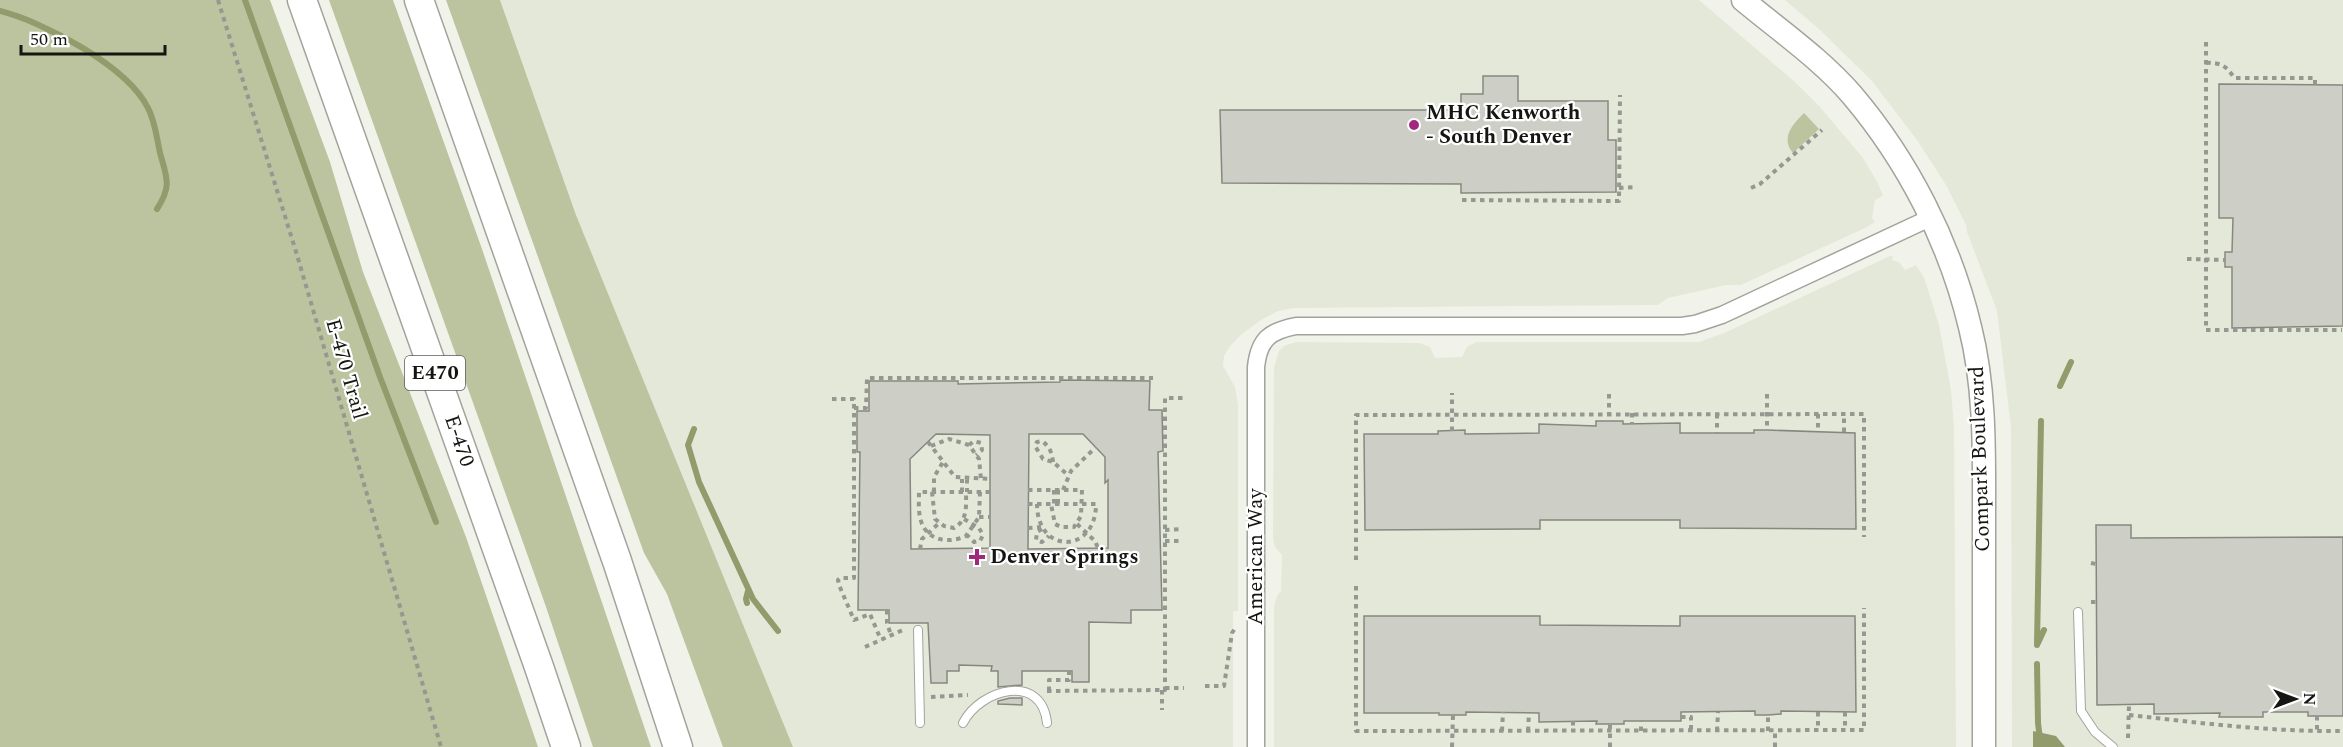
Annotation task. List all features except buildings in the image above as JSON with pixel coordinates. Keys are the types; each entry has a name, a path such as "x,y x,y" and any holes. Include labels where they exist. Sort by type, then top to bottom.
{"highway":[{"name":"E-470","path":"302,0 536,656 566,747"},
{"path":"419,0 617,561 678,747"}],"street":[{"name":"Compark Boulevard","path":"1743,0 1834,76 1851,94 1893,151 1944,246 1962,295 1971,328 1978,373 1984,460 1984,747"},
{"name":"American Way","path":"1256,747 1256,367 1257,357 1265,339 1272,333 1296,326 1682,326 1695,324 1722,315 1930,218"}],"lane":[{"path":"2078,612 2081,711 2095,732 2113,747"},
{"path":"918,630 920,723"},
{"path":"963,723 968,712 983,700 999,692 1013,691 1026,694 1043,705 1047,723"}],"path":[{"name":"E-470 Trail","path":"218,0 300,266 441,747"},
{"path":"2206,42 2206,330 2342,330"},
{"path":"2206,63 2215,62 2224,66 2234,78 2315,78 2315,85"},
{"path":"1462,200 1619,201 1620,95"},
{"path":"1751,188 1760,184 1822,130"},
{"path":"1619,188 1637,187"},
{"path":"2187,259 2225,260"},
{"path":"854,408 866,408 867,378 1153,378"},
{"path":"1452,393 1452,431"},
{"path":"1609,394 1609,421"},
{"path":"1767,394 1767,430"},
{"path":"1162,710 1165,398 1184,398"},
{"path":"832,399 854,399 854,578 838,580 854,620 870,614 881,640"},
{"path":"1632,413 1632,424"},
{"path":"1717,414 1717,433"},
{"path":"1818,414 1818,432"},
{"path":"1844,414 1844,432"},
{"path":"1356,560 1356,415 1864,414 1864,537"},
{"path":"981,479 981,465 969,445 949,440 929,444 955,477 965,479 981,479 990,478"},
{"path":"969,445 974,441 981,443 982,450 976,455"},
{"path":"1053,462 1047,444 1042,441 1037,442 1035,446 1040,456 1053,462 1069,476"},
{"path":"1028,490 1058,490 1082,490 1081,516 1077,524 1068,528 1055,524 1054,504 1058,490 1071,471 1096,447"},
{"path":"943,462 934,477 933,515 938,524 954,528 964,519 965,479"},
{"path":"980,492 979,517 968,535 958,540 945,541 928,532 921,523 919,492 933,492 965,492 980,492 990,492"},
{"path":"1028,504 1037,504 1054,504 1082,504 1096,504 1094,523 1088,533 1080,539 1067,543 1049,536 1042,528 1037,514 1037,504"},
{"path":"979,517 990,517"},
{"path":"964,519 981,531 982,538 974,542 968,535"},
{"path":"920,549 922,539 938,524"},
{"path":"1077,524 1088,533 1098,548"},
{"path":"1028,528 1042,528"},
{"path":"1042,528 1037,532 1036,540 1042,542 1049,536"},
{"path":"1165,530 1183,529"},
{"path":"1165,541 1182,541"},
{"path":"1356,586 1356,731 1864,730 1864,608"},
{"path":"887,610 887,623 891,635"},
{"path":"1205,686 1224,686 1232,633 1236,627"},
{"path":"865,647 907,628 907,638"},
{"path":"1049,691 1049,680 1069,680 1069,671"},
{"path":"1038,686 1049,691 1184,688"},
{"path":"928,687 928,697 967,696 974,691"},
{"path":"2128,738 2129,704"},
{"path":"1502,731 1503,712"},
{"path":"1528,731 1529,712"},
{"path":"1717,731 1718,712"},
{"path":"1818,712 1818,730"},
{"path":"1845,712 1845,730"},
{"path":"2171,719 2172,713"},
{"path":"1452,747 1453,715"},
{"path":"1768,715 1768,731"},
{"path":"2129,715 2230,724 2269,730 2343,731"},
{"path":"2317,716 2317,731"},
{"path":"1681,717 1690,717 1690,731"},
{"path":"2230,717 2230,724"},
{"path":"1641,721 1641,731"},
{"path":"1573,722 1573,731"},
{"path":"1610,724 1610,747"},
{"path":"1775,731 1775,747"}],"shaded area":[{"path":"0,0 270,0 330,162 363,272 466,537 538,747 0,747"},
{"path":"329,0 393,0 482,249 651,747 593,747 545,604"},
{"path":"446,0 500,0 576,215 793,747 723,747 667,594 644,553"},
{"path":"500,0 1699,0 1795,82 1820,107 1863,158 1883,196 1875,200 1872,218 1875,222 1865,228 1741,285 1726,285 1668,298 1658,305 1293,308 1278,311 1242,334 1224,356 1223,366 1235,387 1238,404 1238,611 1233,611 1233,747 793,747 576,215"},
{"path":"1785,0 2343,0 2343,747 2012,747 2011,428 1997,311 1966,225 1946,185 1917,140 1872,81 1820,30"},
{"path":"1804,113 1819,129 1793,153 1788,142 1789,132"},
{"path":"1893,256 1892,260 1899,262 1905,270 1916,265 1924,277 1939,325 1951,390 1954,428 1956,747 1274,747 1274,607 1281,591 1282,555 1275,547 1273,539 1274,367 1279,351 1284,346 1296,342 1419,343 1430,347 1435,358 1462,357 1467,347 1476,342 1699,342 1724,333"},
{"path":"2033,731 2056,736 2065,747 2033,747"}],"waterway":[{"path":"245,0 380,377 436,522"},
{"path":"0,11 39,25 83,48 104,62 137,92 148,108 156,130 166,176 165,194 157,209"},
{"path":"2060,386 2071,362"},
{"path":"2037,645 2041,421"},
{"path":"694,429 688,445 699,482 753,599 778,631"},
{"path":"747,603 748,591"},
{"path":"2038,643 2044,630"},
{"path":"2037,664 2038,723 2041,747"}],"place":[{"name":"MHC Kenworth - South Denver","path":"1414,125"},
{"name":"Denver Springs","path":"977,557"}]}
